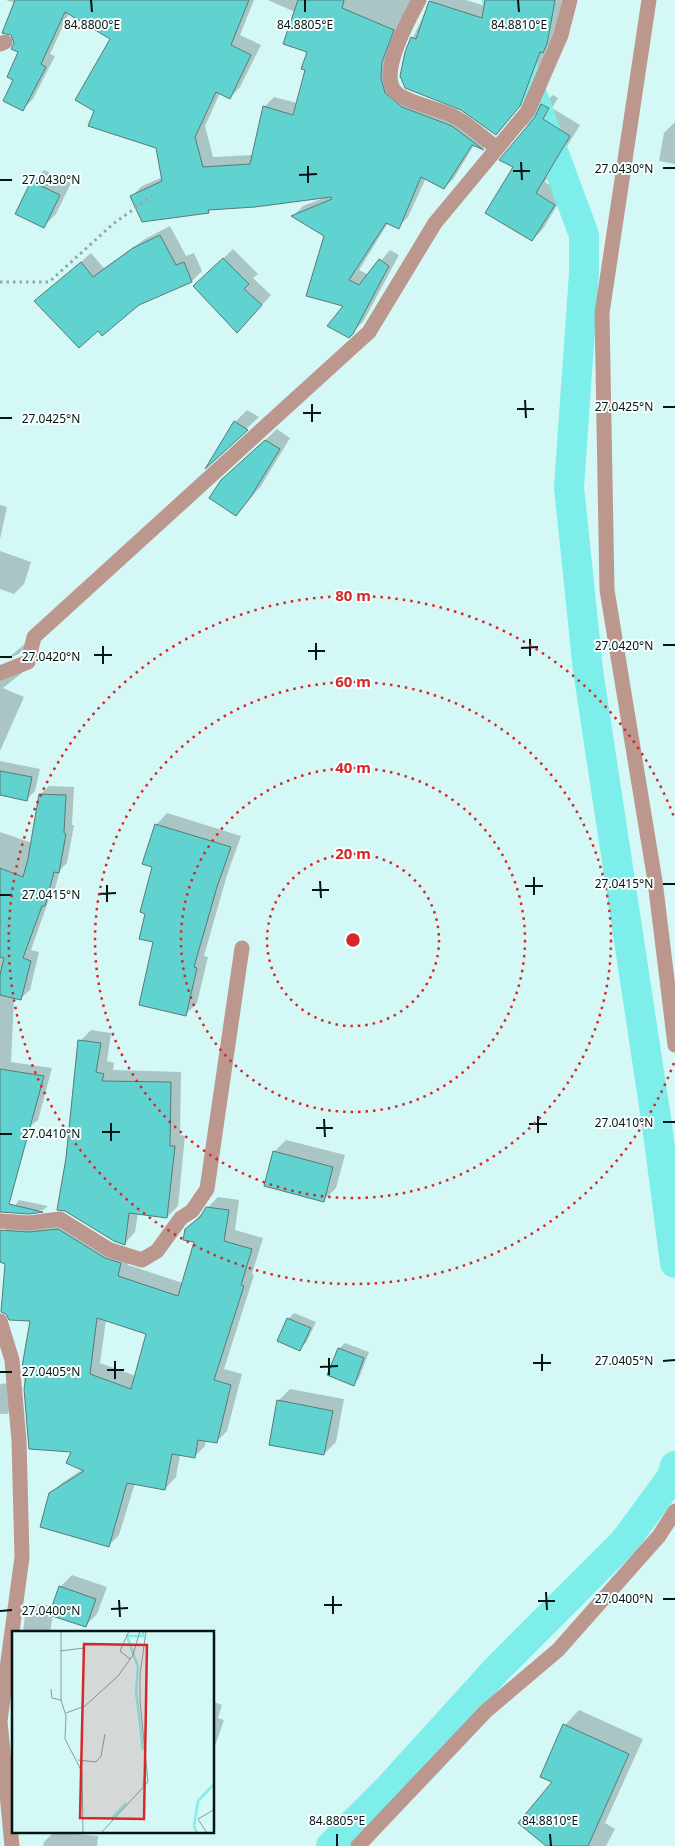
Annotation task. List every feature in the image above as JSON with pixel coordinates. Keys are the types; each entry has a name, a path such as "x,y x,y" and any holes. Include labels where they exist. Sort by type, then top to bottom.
{"street":[{"path":"418,0 394,56 390,69 391,83 398,95 457,118 497,148"},
{"path":"0,673 28,662 34,637 369,332 435,223 528,111 561,35 570,0"},
{"path":"649,0 602,314 607,580 655,881 675,1045"},
{"path":"0,1221 29,1223 60,1220 110,1250 142,1260 157,1251 181,1218 192,1212 206,1189 242,948"},
{"path":"0,1321 12,1360 19,1441 22,1557 12,1631"},
{"path":"358,1846 486,1711 558,1650 659,1536 675,1511"},
{"path":"12,1632 0,1721 12,1846"}],"path":[{"path":"0,282 49,282 113,224 152,196"}],"building":[{"path":"15,0 249,0 231,45 251,55 230,99 216,92 195,137 203,167 250,164 263,106 293,115 305,70 301,69 307,52 283,44 298,0 344,0 342,8 394,30 382,62 381,78 385,93 402,107 452,126 484,150 472,145 444,189 421,177 399,229 386,223 349,280 359,285 379,259 389,266 353,334 349,338 327,326 343,306 306,296 324,236 291,216 332,199 331,197 255,207 208,210 209,213 142,222 130,196 162,181 156,148 88,126 94,111 75,100 110,39 65,12 41,64 46,67 23,111 3,101 13,80 7,77 18,52 11,49 14,43 11,35 2,33"},
{"path":"485,0 555,0 547,44 543,53 540,52 520,106 496,135 461,110 405,88 400,76 405,52 411,37 416,39 429,1 482,18"},
{"path":"541,104 549,108 543,119 570,136 536,193 555,205 532,241 485,213 513,167 499,160 535,117"},
{"path":"31,181 60,195 44,228 15,214"},
{"path":"160,235 176,265 184,262 192,282 139,305 102,336 98,331 79,348 34,301 81,262 93,277 133,248"},
{"path":"223,258 249,284 244,289 262,305 237,333 193,286"},
{"path":"234,421 248,430 205,469"},
{"path":"265,440 280,449 250,498 236,516 209,498 221,480"},
{"path":"0,771 32,777 27,801 0,795"},
{"path":"39,794 66,795 64,833 66,834 59,873 54,872 45,906 42,906 23,958 31,961 21,1000 0,995 0,975 4,958 0,957 0,868 23,877 28,859"},
{"path":"155,824 231,847 217,887 194,967 197,968 186,1016 139,1005 153,942 139,939 145,914 140,912 152,867 142,864"},
{"path":"78,1040 101,1043 96,1072 104,1074 102,1081 171,1082 170,1146 175,1146 167,1218 129,1213 125,1245 114,1241 65,1211 57,1210 66,1158"},
{"path":"0,1069 44,1076 9,1204 43,1212 29,1214 0,1212"},
{"path":"273,1151 333,1167 324,1202 264,1186"},
{"path":"206,1207 229,1210 224,1241 252,1249 241,1285 244,1286 214,1380 231,1385 217,1443 198,1440 195,1458 172,1454 165,1490 127,1483 109,1547 40,1527 49,1493 84,1471 66,1463 71,1452 29,1449 24,1389 27,1370 22,1367 30,1321 9,1320 6,1314 1,1312 5,1264 0,1262 0,1230 29,1232 58,1229 105,1258 121,1263 118,1276 178,1296 194,1242 183,1240 185,1229 200,1217","holes":["97,1318 146,1334 131,1389 90,1374"]},
{"path":"287,1318 311,1328 300,1351 277,1341"},
{"path":"338,1348 364,1358 354,1386 327,1375"},
{"path":"277,1400 333,1411 324,1455 269,1445"},
{"path":"59,1586 96,1599 86,1627 49,1615"},
{"path":"563,1724 629,1754 588,1846 546,1846 518,1823 552,1782 540,1777"}],"waterway":[{"path":"497,0 584,235 584,273 569,487 588,670 657,1125 675,1263"},
{"path":"331,1846 389,1788 497,1669 625,1541 672,1477 675,1466"}]}
